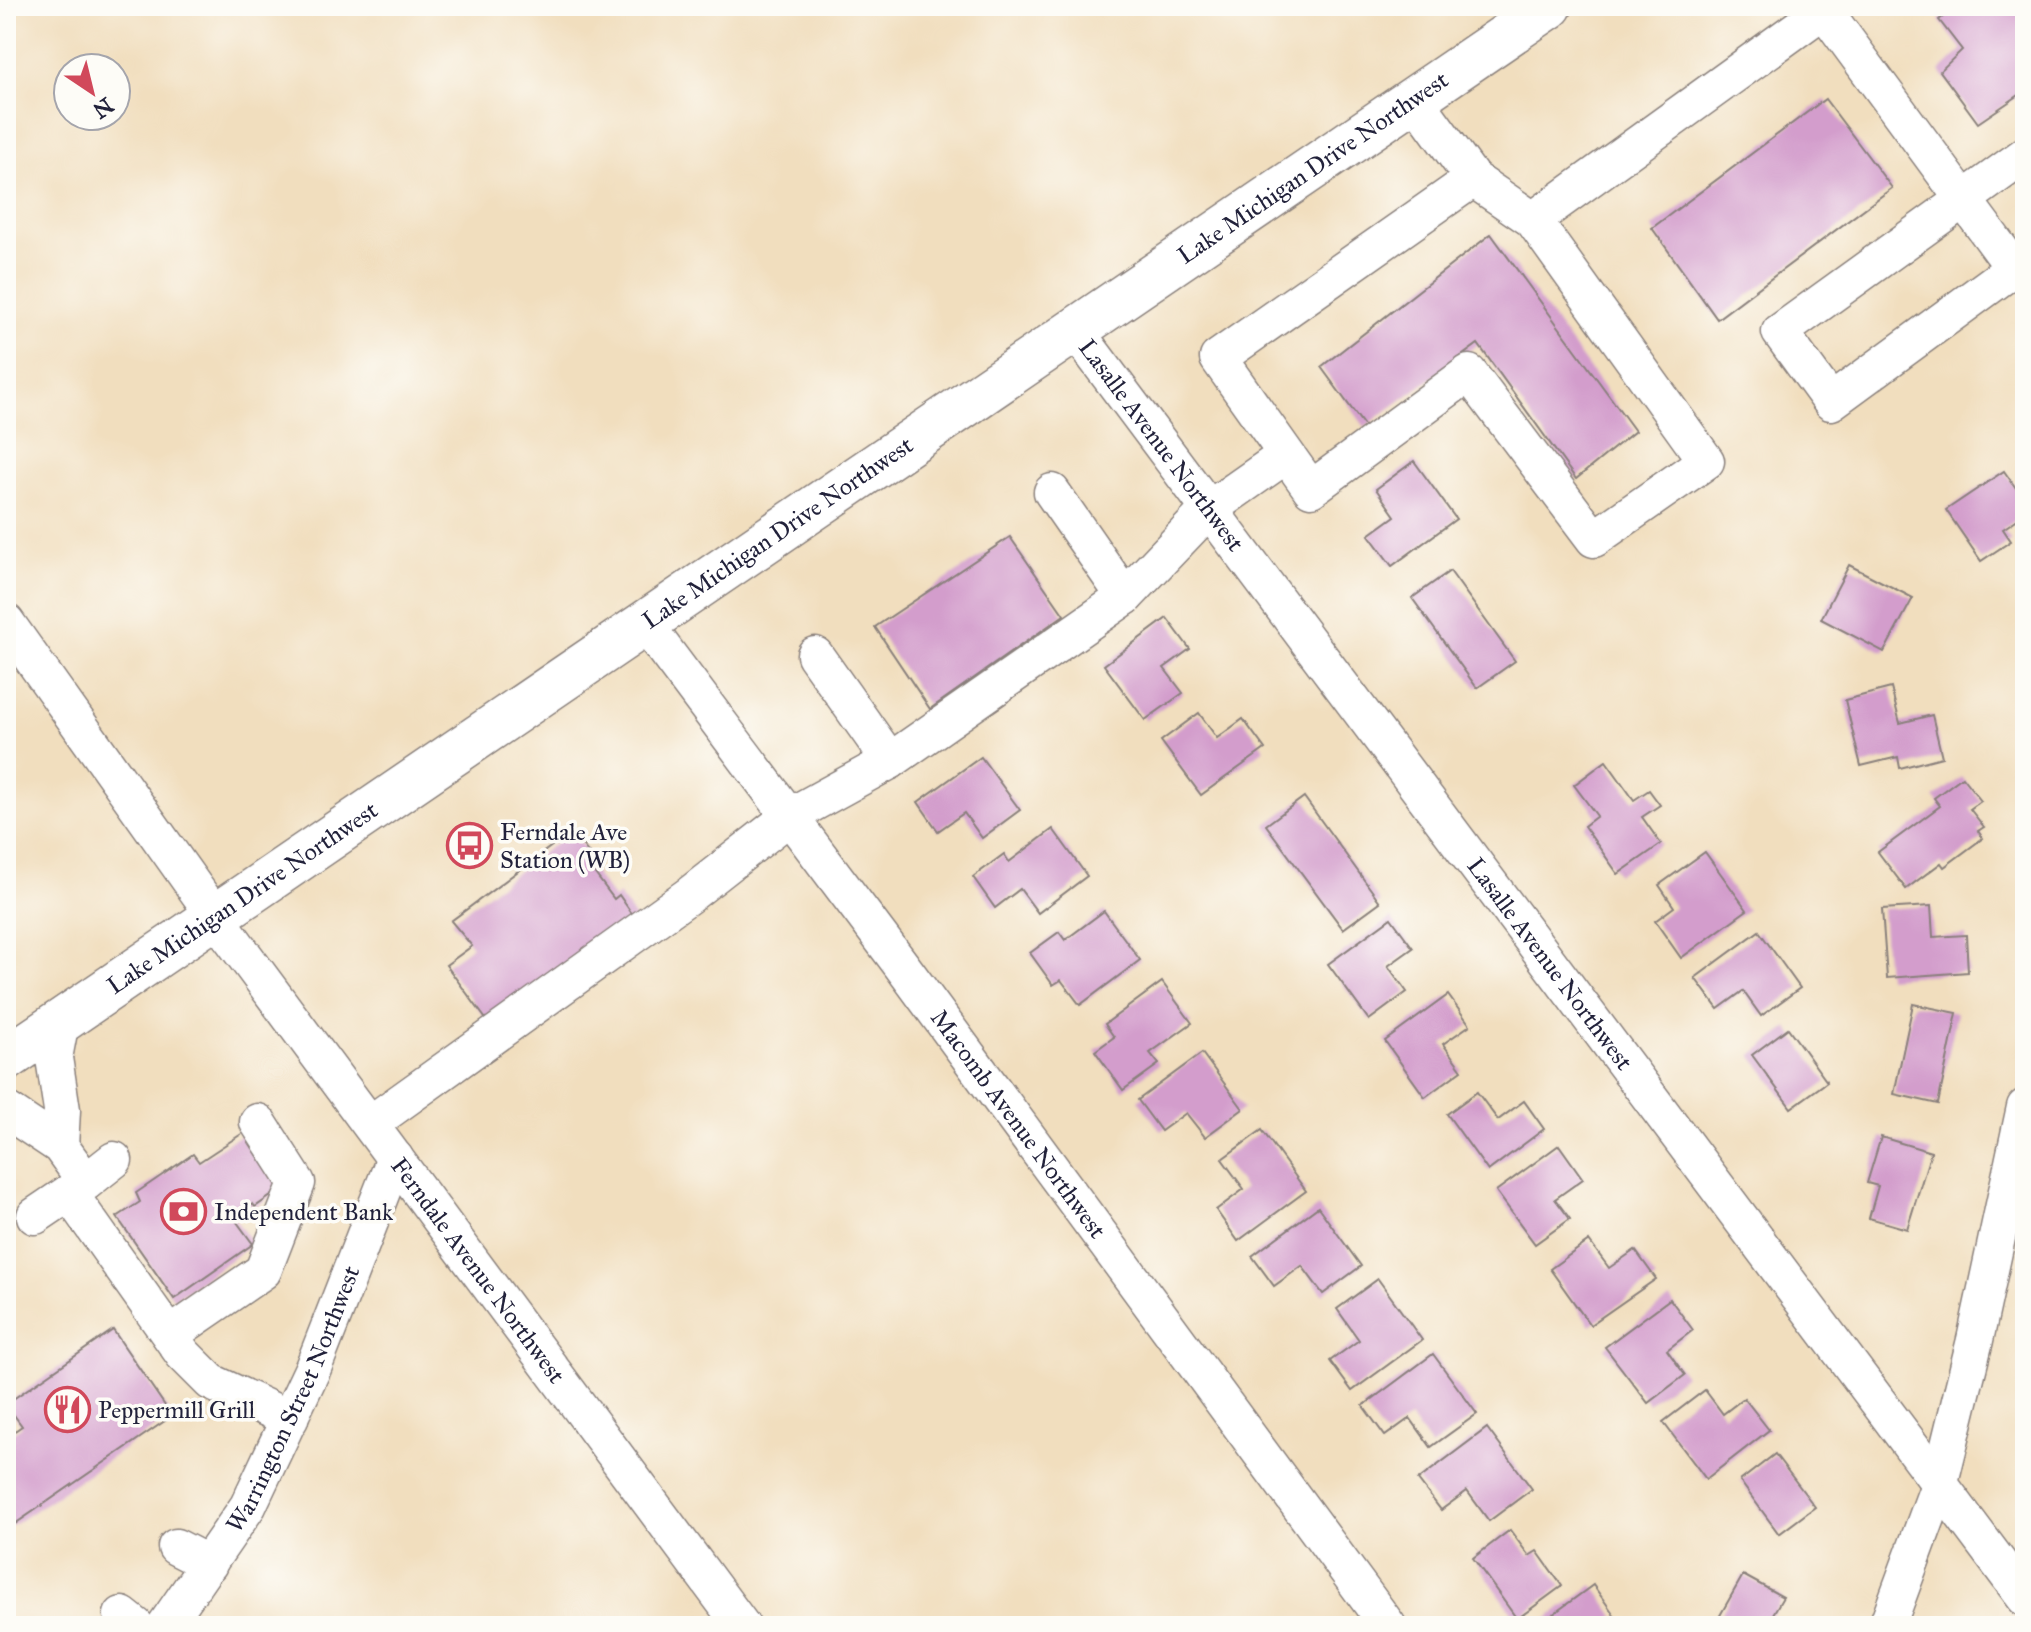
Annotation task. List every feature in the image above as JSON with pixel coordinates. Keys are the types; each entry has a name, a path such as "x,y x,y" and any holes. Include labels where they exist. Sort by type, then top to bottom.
{"highway":[{"name":"Lake Michigan Drive Northwest","path":"6,1059 1550,6"}],"street":[{"path":"1533,220 1824,7 1963,199 2019,264 1831,402 1780,332 1963,199 2025,155"},
{"path":"1414,98 1473,179 1533,220 1706,461 1594,539 1469,373 1311,489 1218,358 1473,179"},
{"name":"Lasalle Avenue Northwest","path":"1075,330 2025,1598"},
{"path":"370,1124 688,896 790,816 890,761 1125,597 1209,509 1286,455"},
{"path":"1052,492 1125,597"},
{"name":"Ferndale Avenue Northwest","path":"6,622 215,916 742,1626"},
{"name":"Macomb Avenue Northwest","path":"645,624 1388,1626"},
{"path":"815,655 890,761"},
{"path":"61,1021 54,1058 62,1110 60,1146 78,1188 183,1354 211,1382 290,1419"},
{"path":"1887,1626 1940,1482 1975,1340 2025,1107"},
{"path":"6,1110 60,1146"},
{"path":"170,1335 263,1271 297,1183 258,1122"},
{"name":"Warrington Street Northwest","path":"165,1626 248,1506 313,1368 395,1158"},
{"path":"35,1216 114,1160"},
{"path":"176,1547 209,1564"}],"building":[{"path":"1946,6 2025,6 2025,91 1978,123 1940,71 1962,50 1939,20 1950,11"},
{"path":"1825,99 1892,188 1717,319 1652,228"},
{"path":"1491,234 1635,431 1576,479 1478,344 1365,427 1321,367"},
{"path":"1414,461 1456,519 1392,566 1369,535 1395,516 1376,489"},
{"path":"2004,471 2025,501 2025,514 2003,529 2011,541 1981,561 1946,510"},
{"path":"1010,537 1064,615 930,709 875,627"},
{"path":"1849,565 1913,598 1884,652 1821,619"},
{"path":"1450,571 1515,661 1477,688 1412,598"},
{"path":"1167,618 1190,649 1164,668 1183,693 1145,720 1104,665"},
{"path":"1891,688 1900,723 1932,715 1942,757 1900,768 1898,757 1861,766 1845,700"},
{"path":"1199,713 1217,738 1243,719 1265,749 1201,795 1161,741"},
{"path":"981,757 1020,810 982,838 964,813 938,831 918,802"},
{"path":"1606,761 1634,800 1649,790 1660,805 1642,817 1661,844 1618,874 1584,826 1597,816 1574,785"},
{"path":"1962,777 1981,801 1970,809 1984,827 1978,831 1983,838 1944,867 1941,863 1906,889 1878,852 1940,806 1934,798"},
{"path":"1304,797 1380,902 1343,929 1266,825"},
{"path":"1053,829 1087,876 1038,913 1020,889 995,908 973,877 1004,854 1009,862"},
{"path":"572,831 590,855 584,859 614,899 619,895 635,918 491,1026 446,965 472,946 451,921"},
{"path":"1705,852 1747,910 1681,958 1655,921 1674,907 1659,885"},
{"path":"1931,906 1933,937 1966,935 1968,972 1887,978 1882,909"},
{"path":"1104,911 1140,960 1080,1005 1061,980 1053,985 1030,953 1059,932 1065,940"},
{"path":"1391,918 1413,948 1388,966 1407,992 1369,1020 1328,964"},
{"path":"1759,931 1800,988 1761,1016 1743,991 1718,1009 1695,978"},
{"path":"1162,982 1192,1023 1150,1053 1159,1064 1123,1090 1095,1051 1114,1037 1105,1024"},
{"path":"1448,995 1470,1025 1443,1044 1462,1070 1425,1097 1385,1041"},
{"path":"1913,1004 1957,1013 1938,1104 1894,1094"},
{"path":"1788,1028 1827,1082 1791,1108 1752,1055"},
{"path":"1202,1053 1243,1109 1205,1137 1186,1113 1161,1131 1138,1100"},
{"path":"1477,1092 1498,1120 1524,1101 1544,1129 1488,1171 1447,1114"},
{"name":"Independent Bank","path":"249,1129 288,1184 234,1218 253,1244 174,1299 117,1217 140,1202 136,1193 193,1154 199,1162"},
{"path":"1262,1130 1306,1191 1238,1241 1216,1210 1244,1189 1222,1159"},
{"path":"1881,1137 1931,1152 1907,1229 1869,1218 1878,1186 1867,1183"},
{"path":"1559,1145 1583,1179 1555,1199 1570,1219 1535,1244 1496,1191"},
{"path":"1318,1207 1361,1266 1323,1294 1302,1266 1274,1286 1252,1256"},
{"path":"1589,1241 1609,1268 1635,1250 1656,1279 1590,1325 1550,1269"},
{"path":"1378,1279 1422,1340 1352,1391 1330,1361 1359,1340 1337,1309"},
{"path":"1670,1299 1693,1330 1667,1350 1685,1375 1648,1403 1605,1347"},
{"path":"113,1330 172,1416 6,1530 6,1437 22,1426 6,1404"},
{"path":"1433,1354 1477,1414 1431,1447 1410,1418 1385,1436 1363,1406"},
{"path":"1705,1390 1723,1414 1744,1398 1769,1430 1706,1479 1663,1422"},
{"path":"1487,1428 1532,1489 1489,1521 1467,1491 1441,1510 1418,1480"},
{"path":"1775,1454 1815,1507 1779,1534 1740,1481"},
{"path":"1510,1530 1529,1556 1537,1551 1562,1586 1517,1619 1473,1558"},
{"path":"1743,1575 1783,1597 1766,1626 1714,1626"},
{"path":"1593,1585 1615,1616 1602,1626 1537,1626"}],"place":[{"name":"Ferndale Ave Station (WB)","path":"469,846"},
{"name":"Independent Bank","path":"183,1212"},
{"name":"Peppermill Grill","path":"67,1410"}]}
